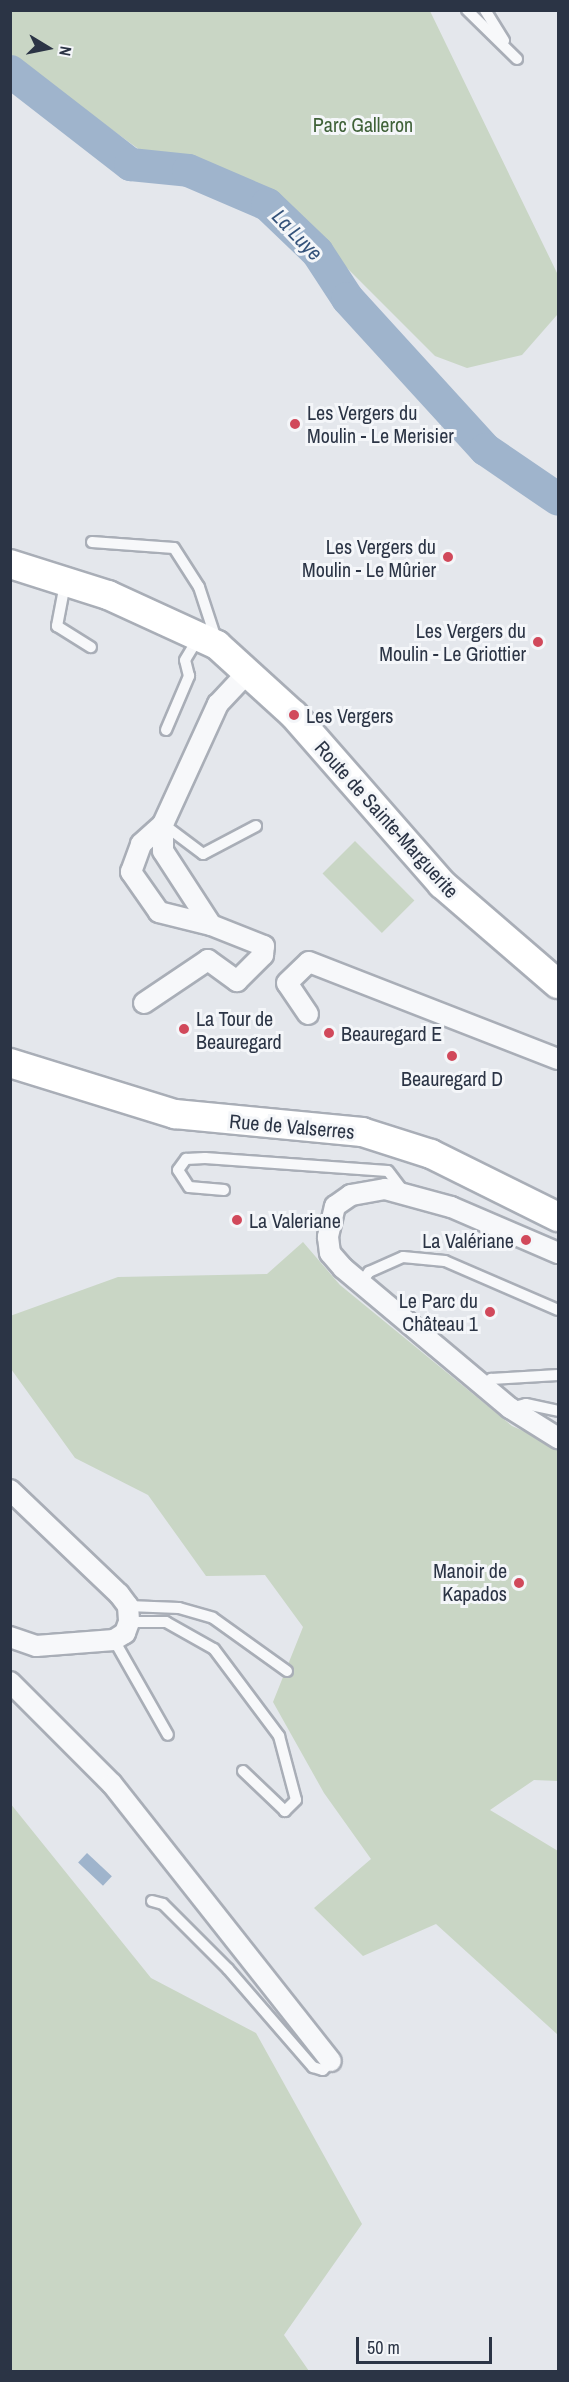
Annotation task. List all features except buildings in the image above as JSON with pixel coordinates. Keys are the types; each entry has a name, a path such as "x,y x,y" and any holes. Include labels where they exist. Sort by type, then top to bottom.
{"street":[{"name":"Route de Sainte-Marguerite","path":"10,564 66,580 209,640 249,671 442,884 558,984"},
{"path":"144,1003 208,960 237,981 263,955 264,946 211,925 159,912 131,873 141,844 163,824 218,704 249,671"},
{"path":"163,824 163,851 211,925"},
{"path":"308,1014 287,983 309,962 558,1059"},
{"name":"Rue de Valserres","path":"10,1063 152,1108 362,1132 431,1154 558,1216"},
{"path":"558,1253 404,1192 367,1190 335,1206 330,1253 361,1283 484,1387 510,1408 558,1438"},
{"path":"10,1490 128,1614 125,1633 114,1640 36,1646 10,1637"},
{"path":"10,1682 112,1784 331,2061"}],"lane":[{"path":"467,10 517,59 485,10"},
{"path":"92,542 174,548 206,603 209,640 185,660 189,676 166,730"},
{"path":"66,580 57,626 91,647"},
{"path":"163,824 203,854 256,826"},
{"path":"224,1190 189,1187 178,1170 186,1159 205,1158 388,1171 404,1192"},
{"path":"361,1283 369,1272 403,1257 445,1261 558,1310"},
{"path":"484,1387 491,1379 558,1375"},
{"path":"510,1408 526,1404 558,1411"},
{"path":"128,1614 179,1608 213,1618 287,1671"},
{"path":"128,1614 166,1622 214,1649 279,1736 296,1800 285,1811 243,1771"},
{"path":"114,1640 168,1735"},
{"path":"152,1901 163,1904 228,1969 313,2067 324,2070 331,2061"}],"green space":[{"name":"Parc Galleron","path":"10,11 430,11 558,275 557,315 522,355 467,368 435,356 279,200 202,167 148,156 11,56"},
{"path":"355,841 414,900 382,933 322,874"},
{"path":"303,1242 340,1285 512,1426 558,1446 558,1781 534,1780 490,1810 558,1851 558,2035 436,1924 363,1956 314,1908 371,1859 324,1793 273,1702 303,1627 265,1575 206,1576 148,1495 75,1458 11,1369 10,1316 118,1277 267,1274"},
{"path":"10,1803 151,1978 256,2033 362,2224 284,2335 309,2371 11,2371"}],"water":[{"path":"87,1853 112,1876 103,1886 78,1863"}],"waterway":[{"name":"La Luye","path":"10,71 130,164 188,170 267,204 317,252 347,298 485,449 558,499"}],"place":[{"name":"Les Vergers du Moulin - Le Merisier","path":"295,424"},
{"name":"Les Vergers du Moulin - Le Mûrier","path":"448,557"},
{"name":"Les Vergers du Moulin - Le Griottier","path":"538,642"},
{"name":"Les Vergers","path":"294,715"},
{"name":"La Tour de Beauregard","path":"184,1029"},
{"name":"Beauregard E","path":"329,1033"},
{"name":"Beauregard D","path":"452,1056"},
{"name":"La Valeriane","path":"237,1220"},
{"name":"La Valériane","path":"526,1240"},
{"name":"Le Parc du Château 1","path":"490,1312"},
{"name":"Manoir de Kapados","path":"519,1583"}]}
